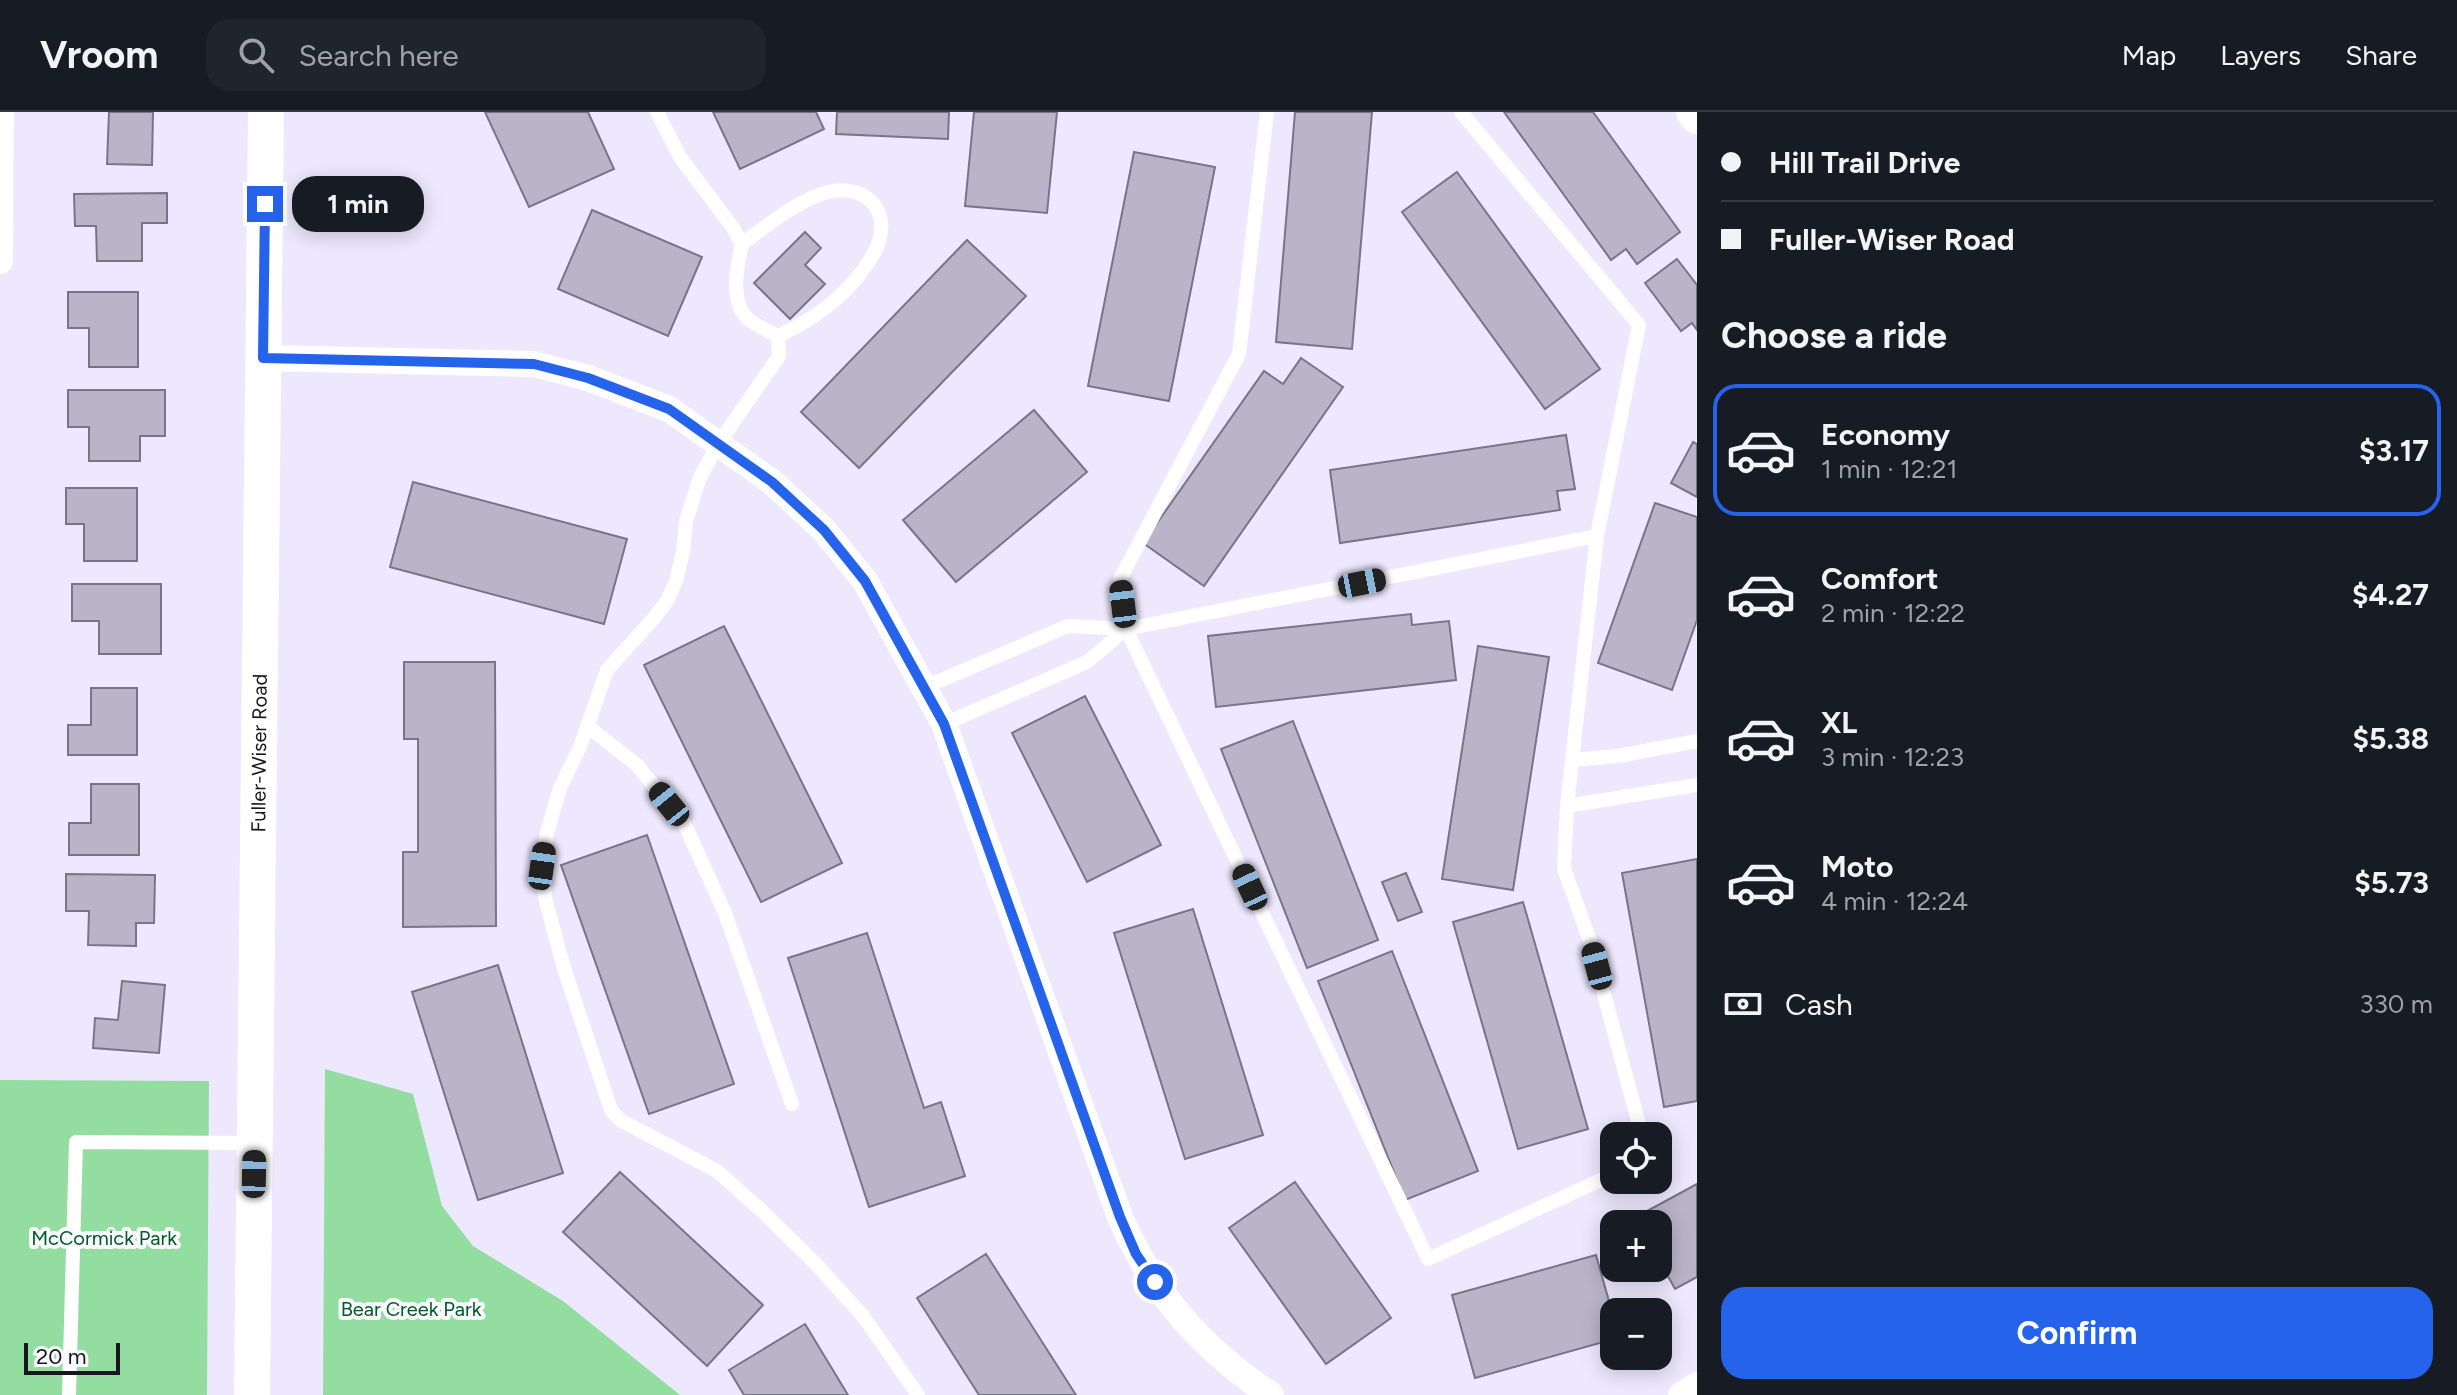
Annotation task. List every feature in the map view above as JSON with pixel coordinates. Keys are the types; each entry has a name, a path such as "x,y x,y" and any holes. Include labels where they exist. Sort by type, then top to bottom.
{"street":[{"path":"0,261 1,112"},
{"name":"Fuller-Wiser Road","path":"252,1395 266,112"},
{"path":"263,358 534,364 588,378 669,409 772,482 824,530 865,581 944,724 1120,1217 1136,1254 1176,1314 1206,1344 1271,1395"},
{"path":"1681,1395 1697,1385"}],"lane":[{"path":"657,112 680,157 742,244"},
{"path":"1267,112 1239,354 1120,579 1126,629 1428,1259 1600,1180"},
{"path":"1461,112 1639,325 1597,536 1567,806 1564,869 1589,938 1638,1122"},
{"path":"849,190 868,196 879,212 880,231 875,250 859,275 807,323 778,336 748,319 737,303 737,264 742,244 793,206 823,193 849,190"},
{"path":"778,336 779,356 719,443 691,501 683,552 667,601 607,670 560,788 547,833 542,866 545,898 564,968 611,1110 620,1120 717,1171 763,1212 863,1316 918,1395"},
{"path":"925,687 1068,626 1126,629 1597,536"},
{"path":"944,724 1087,662 1126,629"},
{"path":"587,726 637,765 684,823 725,913 792,1104"},
{"path":"1572,760 1618,756 1697,741"},
{"path":"1567,806 1697,785"},
{"path":"69,1395 76,1142 254,1143"}],"green space":[{"name":"Bear Creek Park","path":"325,1069 413,1094 442,1206 473,1246 563,1301 680,1395 323,1395"},
{"name":"McCormick Park","path":"0,1080 209,1081 207,1395 0,1395"}],"building":[{"path":"109,112 153,112 152,165 107,164"},
{"path":"485,112 588,112 614,169 529,207"},
{"path":"713,112 816,112 824,129 740,169"},
{"path":"837,112 949,112 948,139 836,134"},
{"path":"974,112 1057,112 1047,213 965,206"},
{"path":"1295,112 1372,112 1352,349 1276,342"},
{"path":"1504,112 1593,112 1680,232 1637,264 1626,249 1611,260"},
{"path":"1134,152 1215,167 1169,401 1088,386"},
{"path":"1457,172 1600,369 1545,409 1402,212"},
{"path":"167,193 167,223 142,223 142,261 97,261 96,226 75,226 74,194"},
{"path":"592,210 702,257 668,336 558,289"},
{"path":"805,232 821,248 805,265 825,284 790,319 754,283"},
{"path":"967,240 1026,296 859,468 801,412"},
{"path":"1677,259 1697,285 1697,330 1692,323 1681,331 1645,283"},
{"path":"68,292 138,292 138,367 89,367 89,328 68,328"},
{"path":"1301,358 1343,387 1204,586 1143,543 1264,371 1283,384"},
{"path":"68,390 165,390 165,436 140,436 140,461 89,461 89,427 68,427"},
{"path":"1034,410 1087,472 956,582 903,520"},
{"path":"1566,435 1575,489 1557,491 1560,510 1340,543 1330,470"},
{"path":"1693,442 1697,444 1697,497 1671,483"},
{"path":"413,482 627,539 604,624 390,567"},
{"path":"66,488 137,488 137,561 84,561 84,524 66,524"},
{"path":"1655,503 1697,517 1697,620 1672,690 1598,663"},
{"path":"72,584 161,584 161,654 99,654 99,621 72,621"},
{"path":"1411,614 1412,625 1449,621 1456,680 1216,707 1208,636"},
{"path":"724,626 842,863 761,902 644,665"},
{"path":"1478,646 1549,657 1513,890 1442,879"},
{"path":"404,662 495,662 496,926 403,927 403,852 418,852 418,739 404,739"},
{"path":"91,688 137,688 137,755 68,755 68,725 91,725"},
{"path":"1085,696 1161,845 1087,882 1012,733"},
{"path":"1293,721 1378,940 1307,968 1221,749"},
{"path":"91,784 139,784 139,855 69,855 69,823 91,823"},
{"path":"647,835 734,1084 649,1114 561,865"},
{"path":"1697,859 1697,1101 1664,1107 1622,873"},
{"path":"1406,873 1422,912 1398,921 1382,882"},
{"path":"66,874 155,875 154,923 136,923 136,946 88,945 89,911 66,911"},
{"path":"1523,902 1588,1129 1518,1149 1453,922"},
{"path":"1193,909 1263,1135 1185,1159 1114,933"},
{"path":"867,933 924,1108 941,1102 965,1176 869,1207 788,958"},
{"path":"1392,951 1478,1171 1405,1200 1318,981"},
{"path":"498,965 563,1173 478,1200 412,992"},
{"path":"122,981 165,985 159,1053 93,1048 95,1018 118,1020"},
{"path":"620,1172 763,1305 707,1366 563,1232"},
{"path":"1295,1182 1391,1318 1326,1364 1229,1228"},
{"path":"1697,1184 1697,1277 1675,1289 1671,1282 1672,1210 1649,1210"},
{"path":"986,1254 1076,1395 979,1395 917,1298"},
{"path":"1596,1255 1600,1282 1604,1282 1608,1298 1600,1298 1600,1343 1475,1378 1452,1295"},
{"path":"805,1324 848,1395 744,1395 729,1370"}],"route":[{"path":"265,204 263,358 534,364 588,378 669,409 772,482 824,530 865,581 944,724 1120,1217 1136,1254 1155,1282"}]}
